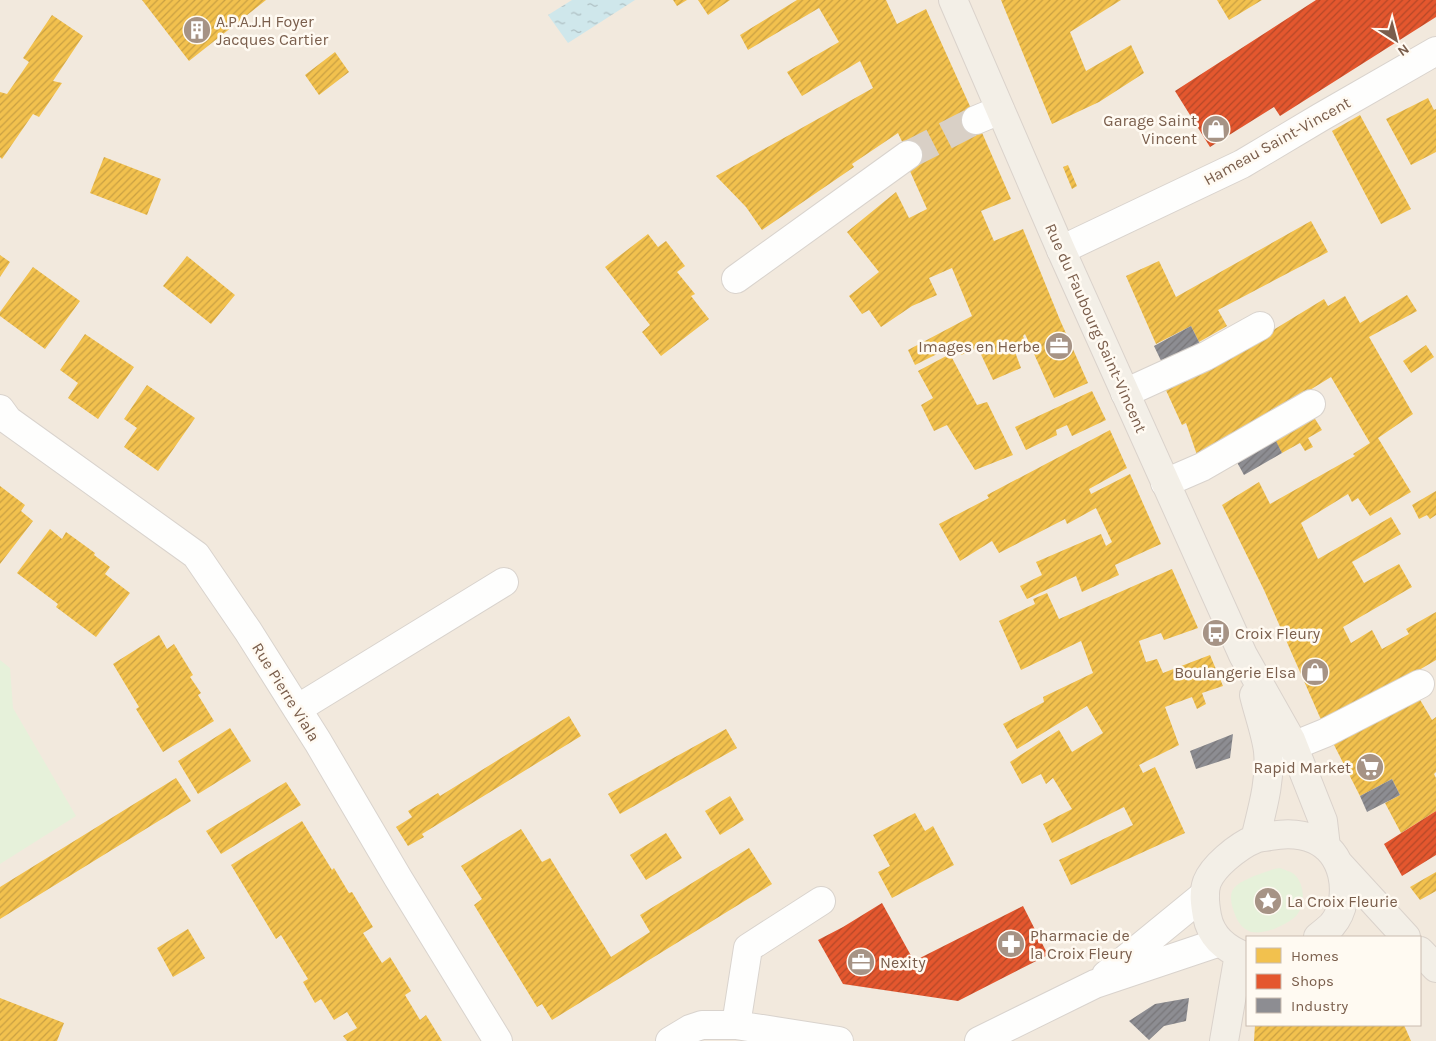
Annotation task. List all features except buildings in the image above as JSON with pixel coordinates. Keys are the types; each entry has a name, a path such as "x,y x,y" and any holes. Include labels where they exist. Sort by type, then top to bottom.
{"main road":[{"name":"Rue du Faubourg Saint-Vincent","path":"953,0 988,115 1061,250 1243,655 1293,746 1323,821 1333,856 1344,883 1340,912 1333,924 1319,936"},
{"name":"Rue du Faubourg Saint-Vincent","path":"1243,655 1268,750 1269,775 1255,839"},
{"path":"1224,1041 1235,951 1211,928 1208,920 1205,894 1207,882 1214,870 1232,853 1255,839 1293,834 1317,840 1405,936"},
{"path":"1421,952 1436,968"},
{"path":"1421,971 1436,978"}],"street":[{"name":"Hameau Saint-Vincent","path":"1061,250 1242,164 1436,51"},
{"path":"736,279 908,155"},
{"path":"1125,393 1206,356 1260,326"},
{"path":"1165,483 1202,467 1311,404"},
{"name":"Rue Pierre Viala","path":"0,409 8,420 196,555 248,631 318,742 398,878 498,1041"},
{"path":"297,709 504,582"},
{"path":"1268,756 1325,733 1420,684"},
{"path":"1095,984 1205,894"},
{"path":"736,1025 748,948 821,901"},
{"path":"979,1041 1095,984 1235,951"},
{"path":"670,1041 702,1024 736,1025 839,1041"}],"shaded area":[{"path":"0,0 1436,0 1436,1041 0,1041"}],"green space":[{"path":"0,660 10,668 13,708 76,816 0,864"},
{"path":"1280,868 1291,872 1298,878 1303,895 1299,911 1292,920 1273,929 1258,932 1247,930 1242,927 1234,912 1231,898 1234,889 1241,882 1254,876"}],"water":[{"path":"572,0 635,0 568,43 548,15"}],"tunnel":[{"path":"908,155 976,120"}],"place":[{"name":"A.P.A.J.H Foyer Jacques Cartier","path":"197,30"},
{"name":"Garage Saint Vincent","path":"1216,129"},
{"name":"Images en Herbe","path":"1059,346"},
{"name":"Croix Fleury","path":"1216,633"},
{"name":"Boulangerie Elsa","path":"1315,672"},
{"name":"Rapid Market","path":"1370,767"},
{"name":"La Croix Fleurie","path":"1268,901"},
{"name":"Pharmacie de la Croix Fleury","path":"1011,944"},
{"name":"Nexity","path":"861,962"}]}
